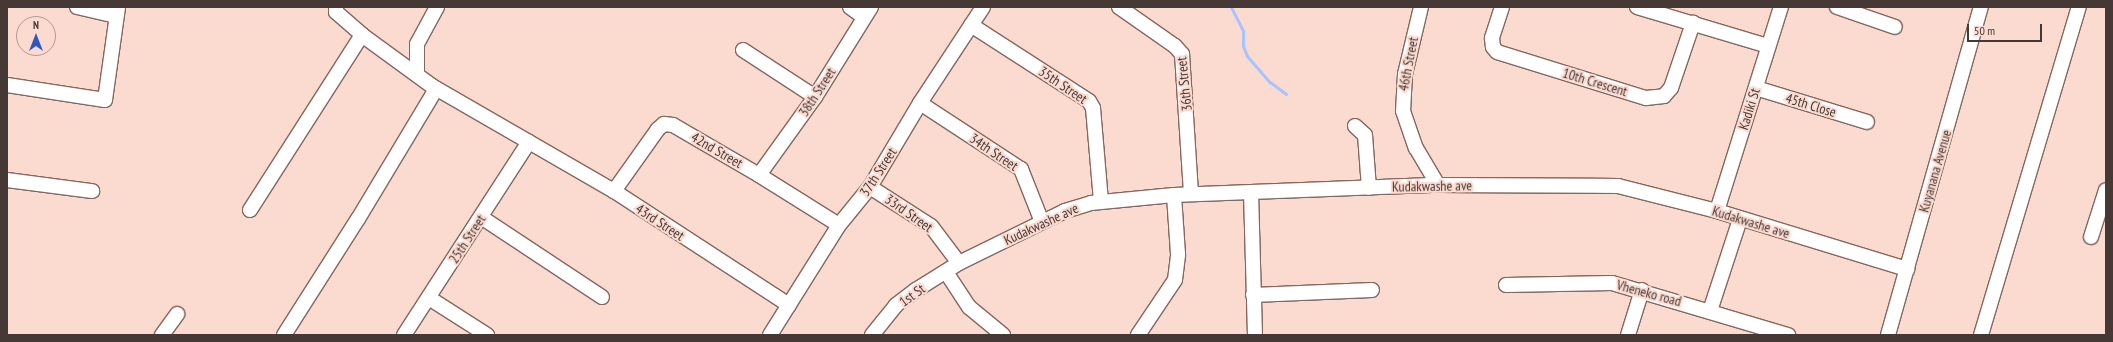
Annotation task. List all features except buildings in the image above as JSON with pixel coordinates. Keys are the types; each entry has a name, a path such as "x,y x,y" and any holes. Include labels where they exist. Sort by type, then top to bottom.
{"street":[{"path":"7,85 105,100 117,12 77,7"},
{"name":"43rd Street","path":"336,7 336,12 362,35 436,89 614,191 789,306"},
{"path":"417,75 417,44 437,7"},
{"path":"850,7 868,12"},
{"name":"37th Street","path":"770,335 839,225 870,187 920,103 983,7"},
{"name":"36th Street","path":"1118,7 1175,46 1182,54 1191,194"},
{"name":"46th Street","path":"1421,7 1405,74 1403,111 1416,148 1438,185"},
{"name":"10th Crescent","path":"1502,7 1492,38 1493,47 1497,52 1646,98 1664,96 1671,88 1693,23"},
{"path":"1637,7 1768,46"},
{"name":"Kadiki St","path":"1717,211 1781,7"},
{"path":"1837,7 1894,27"},
{"name":"Kuyanana Avenue","path":"1888,335 1981,7"},
{"path":"1981,335 2079,7"},
{"name":"38th Street","path":"759,175 814,97 868,12"},
{"name":"35th Street","path":"971,25 1089,101 1093,108 1101,202"},
{"path":"250,210 362,35"},
{"path":"743,50 814,97"},
{"name":"45th Close","path":"1756,88 1867,122"},
{"path":"284,335 370,199 436,89"},
{"name":"34th Street","path":"920,103 1021,169 1042,222"},
{"name":"42nd Street","path":"614,191 664,124 673,125 759,175 839,225"},
{"path":"1356,126 1365,135 1370,188"},
{"name":"25th Street","path":"404,335 529,142"},
{"path":"7,180 92,191"},
{"name":"Kudakwashe ave","path":"959,263 1080,205 1101,202 1191,194 1438,185 1618,186 1717,211 1907,270"},
{"name":"33rd Street","path":"870,187 931,226 959,263"},
{"path":"2091,237 2106,190"},
{"path":"1251,192 1255,335"},
{"path":"1138,335 1175,280 1178,254 1174,195"},
{"path":"481,217 602,297"},
{"path":"1710,311 1740,219"},
{"name":"1st St","path":"872,335 904,298 959,263"},
{"path":"946,272 968,307 1003,335"},
{"name":"Vheneko road","path":"1506,285 1596,281 1642,290 1788,335"},
{"path":"1253,295 1372,290"},
{"path":"1628,335 1642,290"},
{"path":"428,298 487,335"},
{"path":"162,335 177,314"}],"waterway":[{"path":"1231,7 1243,31 1243,46 1247,56 1270,82 1286,94"}]}
